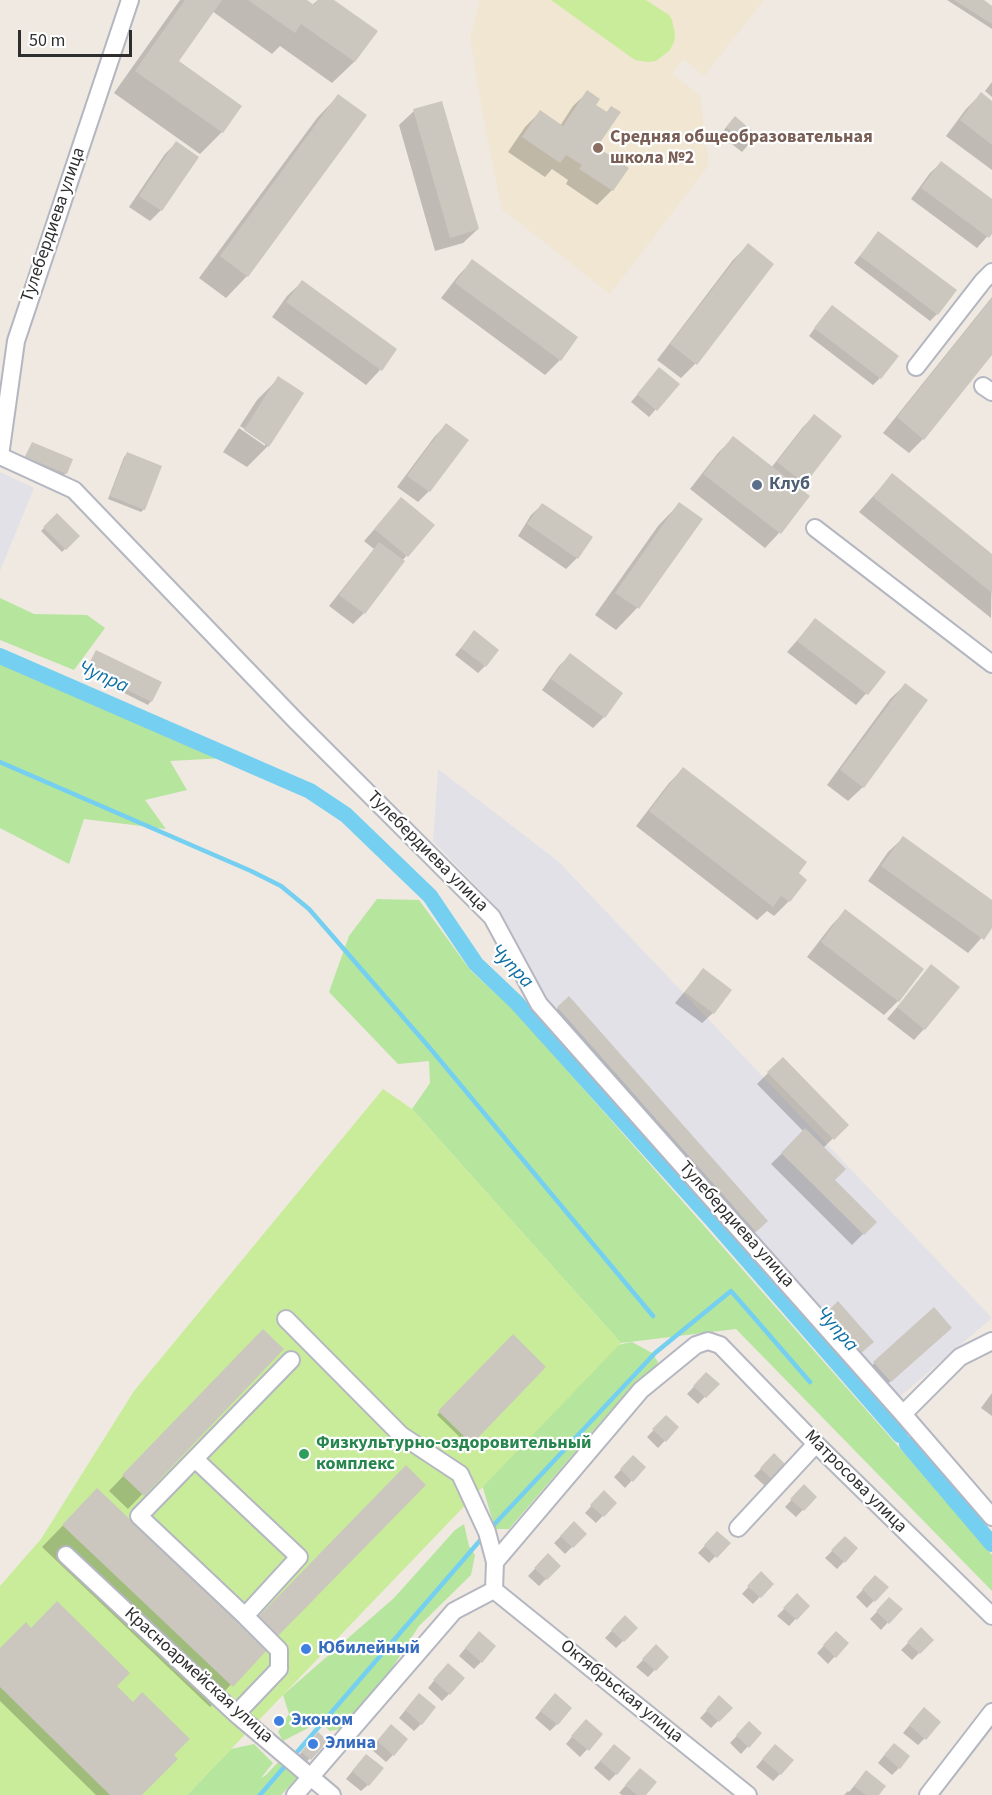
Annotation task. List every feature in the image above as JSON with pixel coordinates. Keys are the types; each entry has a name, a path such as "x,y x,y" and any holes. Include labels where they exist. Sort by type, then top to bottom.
{"street":[{"name":"Тулебердиева улица","path":"130,0 16,341 0,456 74,490 296,721 492,917 539,1004 903,1414 992,1518"},
{"path":"916,367 992,272"},
{"path":"814,528 992,664"},
{"path":"286,1319 401,1435 460,1474 487,1532 495,1562 494,1590 454,1611 295,1795"},
{"name":"Матросова улица","path":"495,1562 641,1390 696,1346 708,1341 720,1345 816,1444 992,1616"},
{"path":"903,1414 960,1357 992,1342"},
{"path":"236,1714 279,1669 279,1650 139,1516 291,1360"},
{"path":"738,1528 816,1444"},
{"path":"195,1459 299,1557 244,1616"},
{"name":"Красноармейская улица","path":"66,1555 236,1714 332,1795"},
{"name":"Октябрьская улица","path":"494,1590 748,1795"},
{"path":"928,1795 992,1713"}],"shaded area":[{"name":"Средняя общеобразовательная школа №2","path":"480,0 764,0 704,76 683,59 672,74 700,95 709,165 610,294 502,209 470,38"},
{"path":"0,472 34,488 0,571"},
{"path":"438,769 559,862 992,1318 897,1399 545,997 501,912 433,841"}],"green space":[{"path":"551,0 646,0 669,15 675,34 674,42 670,50 656,61 635,60"},
{"path":"0,598 34,614 87,615 105,628 74,670 0,640"},
{"path":"0,664 225,758 170,761 187,790 145,800 166,829 84,819 69,864 0,828"},
{"path":"377,899 419,900 471,971 514,1010 978,1537 992,1555 992,1591 736,1329 621,1343 412,1109 430,1083 429,1061 398,1064 329,992 349,936"},
{"name":"Физкультурно-оздоровительный комплекс","path":"383,1089 412,1109 621,1343 187,1795 0,1795 0,1586 41,1539 134,1391"},
{"path":"632,1342 652,1353 658,1362 654,1370 630,1388 509,1529 495,1529 481,1481 618,1345"},
{"path":"464,1524 469,1546 475,1555 471,1575 419,1626 378,1690 340,1729 330,1731 322,1724 312,1726 283,1741 278,1732 289,1714 283,1695 394,1598 455,1530"},
{"path":"254,1744 273,1763 261,1778 283,1757 300,1768 297,1778 281,1795 187,1795 231,1749"}],"building":[{"path":"185,0 222,0 179,61 242,106 223,133 135,71"},
{"path":"248,0 307,0 314,5 318,0 334,0 378,31 355,62 301,24 295,33"},
{"path":"954,0 984,0 992,6 992,24"},
{"path":"587,90 600,99 596,105 607,112 611,106 621,112 597,147 629,168 613,191 579,169 582,165 566,155 560,163 522,137 540,110 563,126"},
{"path":"981,92 992,101 992,145 960,120"},
{"path":"338,94 367,115 248,277 220,256"},
{"path":"442,101 479,229 450,238 413,109"},
{"path":"735,116 758,136 750,146 726,127"},
{"path":"176,141 199,157 162,211 139,196"},
{"path":"941,161 992,199 992,234 989,238 921,188"},
{"path":"878,231 957,290 938,315 860,256"},
{"path":"748,243 774,264 697,365 670,344"},
{"path":"472,259 578,337 561,361 455,283"},
{"path":"302,280 397,349 382,371 286,302"},
{"path":"992,298 992,355 924,440 897,417"},
{"path":"832,305 899,356 881,379 814,328"},
{"path":"659,367 680,384 657,411 637,394"},
{"path":"278,376 304,393 269,447 244,430"},
{"path":"814,414 842,436 805,484 777,462"},
{"path":"446,423 469,440 430,492 407,476"},
{"name":"Клуб","path":"733,436 810,496 781,534 703,474"},
{"path":"32,442 73,459 67,474 25,457"},
{"path":"127,452 162,466 145,510 110,496"},
{"path":"892,473 992,554 992,593 873,497"},
{"path":"401,497 435,525 408,557 374,529"},
{"path":"679,502 703,519 639,609 615,593"},
{"path":"542,503 593,537 578,559 527,524"},
{"path":"57,513 80,536 66,550 43,527"},
{"path":"379,542 405,561 365,614 339,595"},
{"path":"815,618 886,672 868,695 797,641"},
{"path":"474,630 499,650 486,667 461,648"},
{"path":"96,650 162,682 152,702 86,670"},
{"path":"570,653 623,693 605,718 551,679"},
{"path":"905,683 928,700 864,788 840,770"},
{"path":"683,767 807,862 799,873 807,880 790,902 781,896 773,907 649,811"},
{"path":"903,836 992,900 992,928 984,940 881,866"},
{"path":"845,909 924,969 899,1002 821,942"},
{"path":"931,964 960,987 925,1030 897,1007"},
{"path":"703,968 732,990 714,1014 685,992"},
{"path":"569,996 768,1221 756,1232 557,1007"},
{"path":"783,1057 849,1125 834,1140 767,1072"},
{"path":"805,1128 846,1169 835,1180 877,1222 864,1235 781,1153"},
{"path":"838,1301 874,1342 861,1353 826,1313"},
{"path":"934,1307 952,1328 891,1382 873,1362"},
{"path":"263,1329 284,1349 144,1496 122,1475"},
{"path":"513,1334 546,1367 472,1444 438,1411"},
{"path":"706,1372 720,1384 706,1398 693,1386"},
{"path":"666,1415 679,1427 666,1442 652,1429"},
{"path":"774,1453 787,1466 773,1480 760,1468"},
{"path":"633,1455 646,1467 633,1482 620,1469"},
{"path":"406,1465 426,1485 276,1638 256,1619"},
{"path":"804,1484 817,1497 804,1511 790,1499"},
{"path":"97,1488 267,1650 233,1687 62,1525"},
{"path":"604,1490 617,1503 604,1517 590,1505"},
{"path":"574,1521 587,1534 573,1548 560,1536"},
{"path":"717,1531 731,1543 717,1558 704,1545"},
{"path":"845,1536 858,1548 845,1563 831,1550"},
{"path":"548,1553 561,1566 547,1580 534,1568"},
{"path":"761,1571 774,1584 761,1598 747,1586"},
{"path":"875,1575 889,1587 875,1602 862,1589"},
{"path":"797,1593 810,1606 797,1620 783,1608"},
{"path":"889,1597 903,1609 889,1624 876,1611"},
{"path":"57,1601 130,1673 117,1686 133,1702 142,1692 190,1739 174,1755 178,1759 142,1795 110,1795 0,1687 0,1648 26,1622 31,1628"},
{"path":"625,1615 638,1628 624,1642 611,1630"},
{"path":"921,1627 934,1640 920,1654 907,1642"},
{"path":"479,1631 496,1646 482,1663 465,1648"},
{"path":"836,1631 849,1643 836,1658 823,1645"},
{"path":"656,1644 669,1657 656,1671 642,1659"},
{"path":"448,1663 465,1678 450,1695 433,1680"},
{"path":"419,1693 436,1707 422,1725 405,1710"},
{"path":"555,1693 572,1708 558,1725 540,1711"},
{"path":"719,1695 733,1708 719,1722 706,1710"},
{"path":"924,1707 941,1722 926,1740 909,1725"},
{"path":"586,1719 603,1734 589,1751 571,1736"},
{"path":"749,1721 762,1733 749,1748 736,1735"},
{"path":"391,1724 408,1739 394,1756 377,1741"},
{"path":"318,1732 328,1741 311,1760 301,1752"},
{"path":"894,1743 910,1756 900,1769 884,1755"},
{"path":"614,1744 631,1758 617,1775 600,1761"},
{"path":"775,1744 794,1760 781,1775 762,1759"},
{"path":"366,1754 384,1768 369,1786 352,1771"},
{"path":"640,1768 657,1782 646,1795 637,1795 625,1785"},
{"path":"866,1770 886,1786 879,1795 866,1795 854,1786"}],"waterway":[{"name":"Чупра","path":"0,656 310,791 346,815 430,896 476,964 516,1002 715,1223 900,1435"},
{"path":"0,762 251,871 281,886 309,909 429,1047 653,1316"},
{"path":"490,1529 655,1353 731,1291 810,1382"},
{"name":"Чупра","path":"907,1444 992,1544"},
{"path":"260,1795 483,1537"}],"place":[{"name":"Средняя общеобразовательная школа №2","path":"598,148"},
{"name":"Клуб","path":"757,485"},
{"name":"Физкультурно-оздоровительный комплекс","path":"304,1454"},
{"name":"Юбилейный","path":"306,1649"},
{"name":"Эконом","path":"279,1721"},
{"name":"Элина","path":"313,1744"}]}
